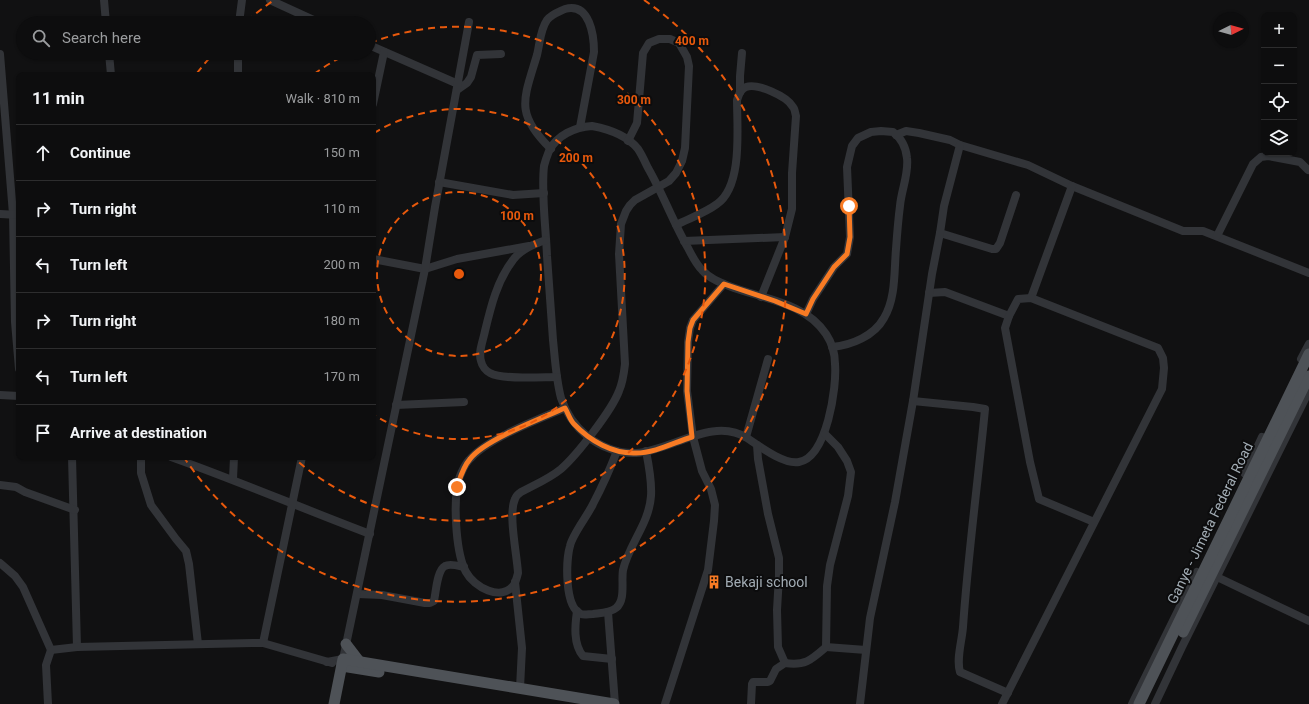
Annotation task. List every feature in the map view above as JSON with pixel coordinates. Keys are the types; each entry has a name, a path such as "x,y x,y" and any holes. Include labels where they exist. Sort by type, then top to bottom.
{"main road":[{"name":"Ganye - Jimeta Federal Road","path":"1139,704 1309,354"},
{"name":"Ganye - Jimeta Federal Road","path":"1147,704 1309,376"},
{"path":"346,644 358,665"},
{"path":"334,704 342,663 480,685 573,704"},
{"path":"339,679 358,665"},
{"path":"480,685 520,688 615,704"}],"street":[{"path":"104,0 105,16"},
{"path":"240,16 242,0"},
{"path":"270,0 305,16"},
{"path":"550,149 536,135 529,122 525,110 524,100 542,30 548,19 557,12 568,8 579,10 586,16 592,29 594,41 594,52 580,127"},
{"path":"51,650 78,647 263,643 327,662 342,663 425,269 439,182 469,22"},
{"path":"565,408 494,441 479,450 469,459 461,475 457,487 456,517 459,548 464,567 473,582 482,589 492,592 500,592 508,590 515,582 518,573 512,517 514,499 521,492 551,476 571,459 610,408 619,392 624,376 625,364 619,254 621,224 626,211 635,200 669,181 676,173 682,161 685,148 689,66 687,57 679,44 670,39 659,39 649,43 643,53 637,123 628,141"},
{"path":"376,48 457,87 467,83 471,77 477,55 501,54"},
{"path":"376,90 384,52"},
{"path":"676,225 718,204 727,193 733,181 737,157 737,100 740,92 742,53"},
{"path":"0,54 16,215 16,334"},
{"path":"110,60 111,72"},
{"path":"238,60 238,72"},
{"path":"740,92 745,87 756,86 773,93 783,98 793,107 796,116 792,167 792,209 785,237 761,297"},
{"path":"592,126 616,133 628,141 637,148 659,187 676,225 703,271 716,281 806,314 817,323 827,335 832,347 836,376 825,434 811,456 800,462 789,461 775,456 741,434 731,431 714,431 660,448 637,453 617,451 588,437 574,423 565,408 560,395 557,376 551,316 544,194 544,165 548,153 555,141 568,132 580,127 592,126"},
{"path":"806,314 813,299 834,267 847,254 850,237 847,168 852,146 858,138 871,132 890,131 896,134 905,149 908,160 900,205 894,276 888,310 883,320 863,338 846,345 832,347"},
{"path":"896,134 906,131 950,140 960,145 1028,165 1072,186 1183,231 1203,231 1309,273"},
{"path":"860,704 870,618 895,502 913,401 929,292 944,206 960,145"},
{"path":"1217,236 1253,164 1261,157 1268,156 1300,162 1308,170"},
{"path":"439,182 513,195 544,194"},
{"path":"1031,298 1072,186"},
{"path":"940,233 996,249 1000,243 1016,195"},
{"path":"0,214 16,215"},
{"path":"684,241 785,237"},
{"path":"376,260 425,269 457,259 530,246 546,240"},
{"path":"530,246 513,259 491,303 480,349 480,361 490,374 501,376 557,376"},
{"path":"665,704 708,570 713,540 715,505 711,489 702,471 692,437 687,391 688,342 693,320 724,284"},
{"path":"929,292 945,292 1009,316"},
{"path":"1002,704 1162,389 1164,368 1163,358 1158,348 1031,298 1018,299 1009,316 1005,328 1038,499 1094,522"},
{"path":"1132,704 1309,344"},
{"path":"746,437 768,359"},
{"path":"1155,704 1309,391"},
{"path":"0,395 16,396"},
{"path":"913,401 973,406 985,409 958,666 960,672 1008,693"},
{"path":"396,405 464,402"},
{"path":"751,704 753,682 768,682 776,669 785,663 806,663 826,647 827,586 830,565 848,496 851,472 848,461 838,447 825,434"},
{"path":"757,445 758,459 768,514 779,558 780,576 777,610 778,647 785,663"},
{"path":"617,451 593,504 570,544 566,562 571,603 577,611 582,614 608,612 617,608 622,598 623,570 647,516 651,496 650,472 646,451"},
{"path":"72,460 75,510 78,647"},
{"path":"141,460 142,474 151,506 186,550 189,564 198,644"},
{"path":"179,460 233,479 370,534"},
{"path":"233,479 234,460"},
{"path":"263,643 301,460"},
{"path":"0,485 16,487 25,492 75,510"},
{"path":"0,563 15,576 23,587 51,650 46,665 48,704"},
{"path":"357,594 382,595 432,603 434,601 439,572 444,567 450,565 464,567"},
{"path":"1217,577 1309,621"},
{"path":"515,582 522,648 520,688"},
{"path":"577,611 575,631 581,654 583,656 612,659"},
{"path":"608,612 615,704"},
{"path":"826,647 866,650"}],"place":[{"name":"Bekaji school","path":"714,582"}],"route":[{"path":"457,487 469,459 479,450 518,429 565,408 574,423 588,437 604,446 621,452 637,453 660,448 692,437 687,391 688,342 693,320 724,284 735,289 775,301 806,314 813,299 834,267 847,254 850,237 849,206"}]}
